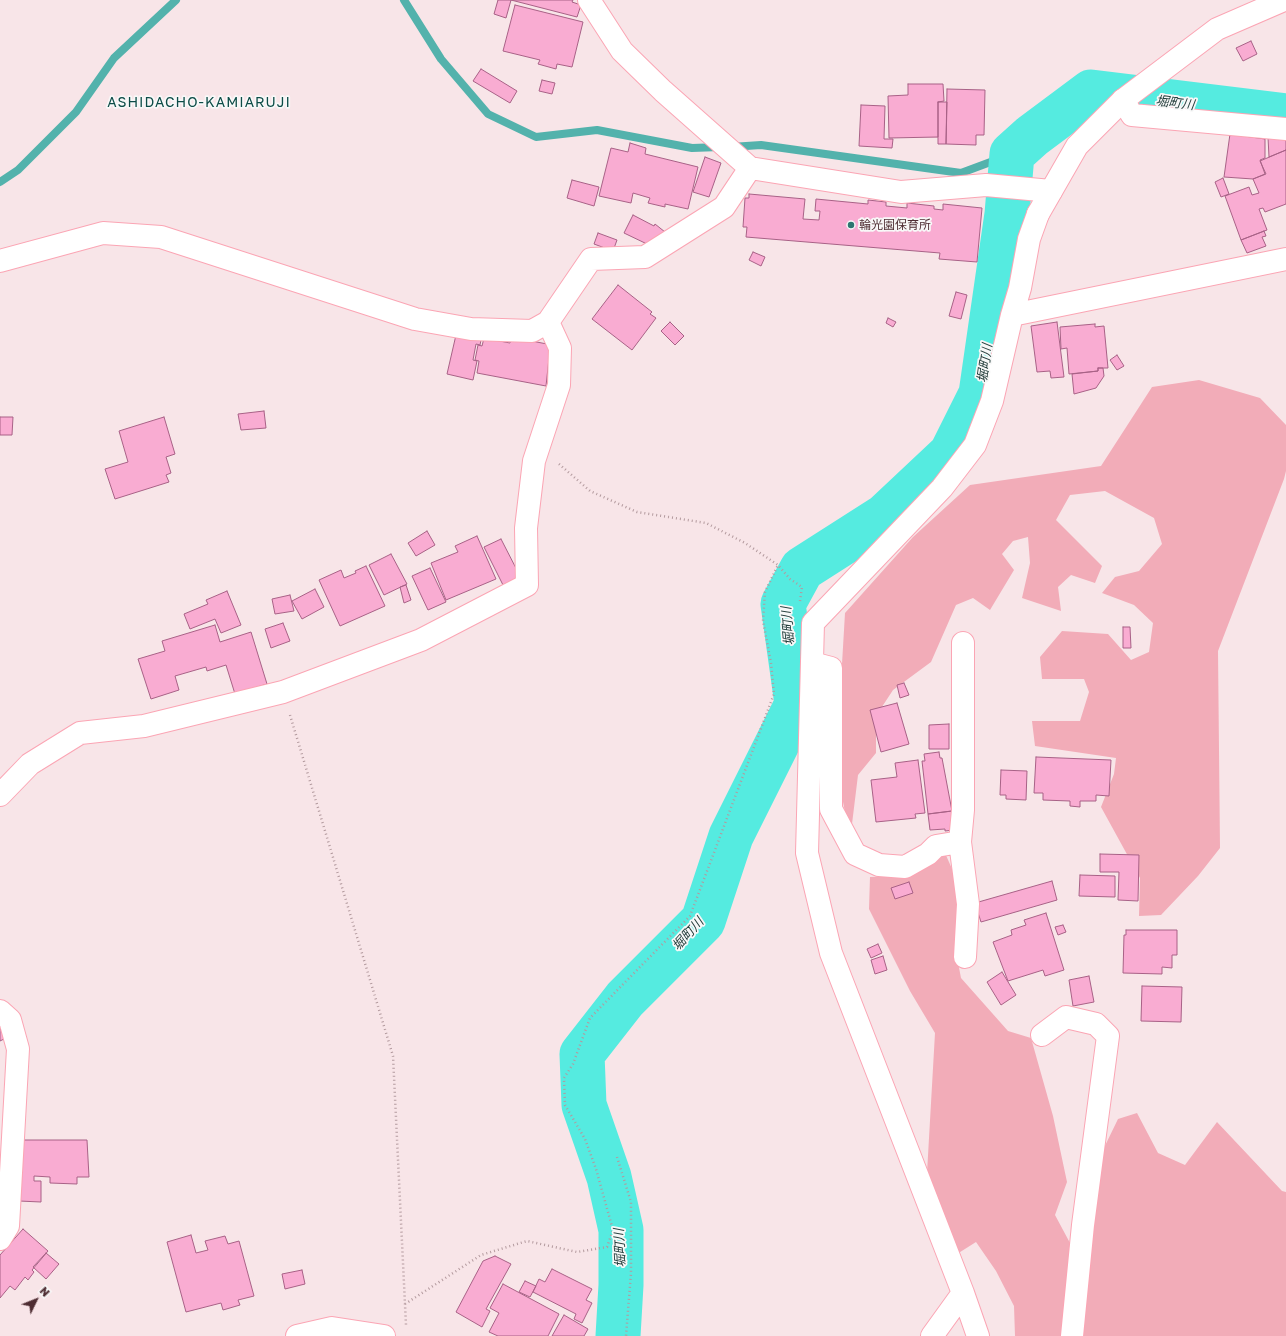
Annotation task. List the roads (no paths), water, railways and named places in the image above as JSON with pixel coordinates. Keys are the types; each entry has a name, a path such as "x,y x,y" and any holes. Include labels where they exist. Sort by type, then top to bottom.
{"street":[{"path":"589,0 622,52 663,91 750,168 901,192 986,185 1051,192"},
{"path":"978,1336 963,1293 831,953 806,853 813,623 942,488 975,445 992,401 1012,314 1020,288 1029,239 1038,214 1077,146 1123,100 1218,29 1284,0"},
{"path":"1123,100 1132,115 1286,129"},
{"path":"0,261 102,233 160,237 415,319 471,329 532,331 548,322 591,259 645,256 724,207 750,168"},
{"path":"1012,314 1286,260"},
{"path":"0,795 30,764 80,733 144,726 283,692 421,640 527,585 526,528 534,461 559,386 560,348 548,322"},
{"path":"962,643 963,810 960,842 968,904 965,957"},
{"path":"812,663 831,668 831,809 855,854 879,864 905,867 928,854 936,846 960,842"},
{"path":"0,1011 10,1020 18,1048 8,1226 0,1239"},
{"path":"1042,1035 1066,1017 1096,1024 1108,1036 1083,1226 1072,1336"},
{"path":"932,1336 963,1293"},
{"path":"297,1336 332,1328 384,1336"}],"waterway":[{"path":"0,182 18,170 76,112 114,58 176,0"},
{"path":"404,0 441,59 488,114 536,137 597,130 692,148 720,147"},
{"name":"堀町川","path":"618,1336 621,1285 621,1230 609,1177 584,1105 582,1054 625,999 703,921 731,836 797,704 783,604 802,569 885,516 951,454 981,394 1007,214 1012,154 1032,136 1091,92 1286,116"},
{"path":"731,147 761,145 961,173 1012,154"}],"place":[{"name":"輪光園保育所","path":"851,225"}],"district":[{"name":"ASHIDACHO-KAMIARUJI","path":"199,103"}]}
